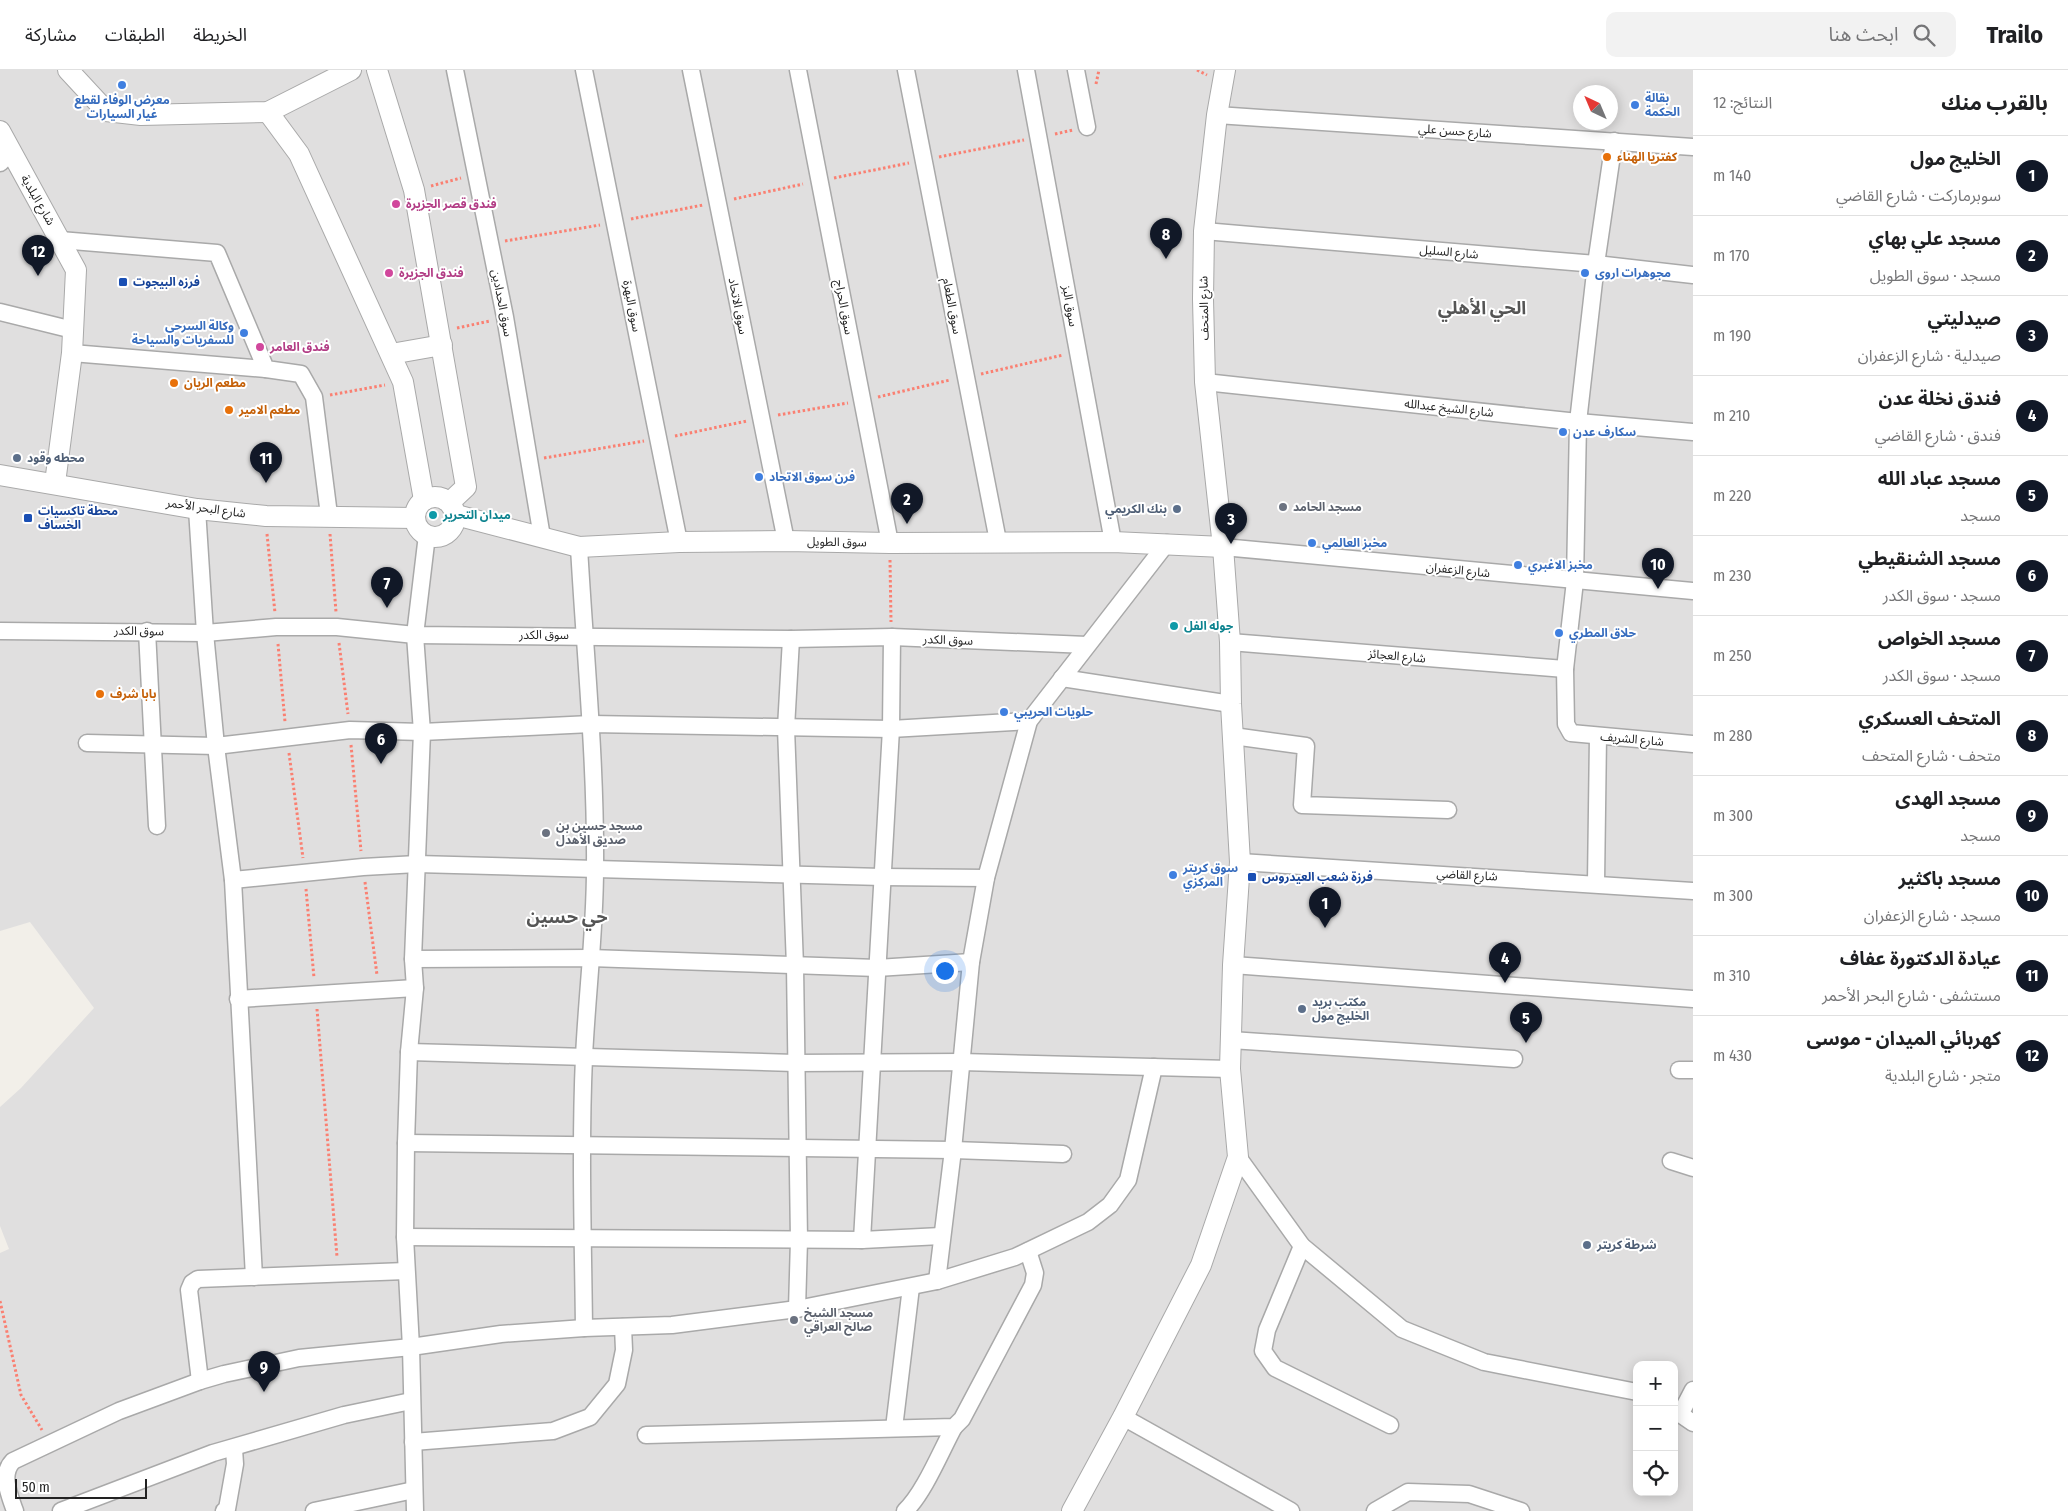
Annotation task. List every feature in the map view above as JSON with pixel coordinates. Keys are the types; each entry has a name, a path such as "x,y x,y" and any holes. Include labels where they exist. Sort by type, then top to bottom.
{"street":[{"path":"68,70 106,111 141,115 268,112 351,70"},
{"path":"377,70 414,190 466,487 453,509 455,522 447,533 434,537 427,535 417,525 416,511 424,500 437,496 453,509"},
{"name":"سوق الحدادين","path":"455,70 505,317 542,537"},
{"name":"سوق البهرة","path":"584,70 679,542"},
{"name":"سوق الاتحاد","path":"691,70 786,541"},
{"name":"سوق الحراج","path":"798,70 890,543"},
{"name":"سوق الطعام","path":"906,70 998,542"},
{"name":"سوق البز","path":"1026,70 1113,542"},
{"path":"1076,70 1087,128"},
{"name":"شارع المتحف","path":"1225,70 1217,116 1204,232 1203,299 1205,382 1223,547 1230,642 1231,704 1240,862 1233,965 1230,1069 1238,1157"},
{"path":"268,112 299,154 403,382 424,500"},
{"name":"شارع حسن علي","path":"1217,116 1693,147"},
{"name":"شارع البلدية","path":"0,131 5,158 60,240 76,270 72,353 55,483"},
{"path":"1565,669 1575,581 1578,422 1596,264 1614,141"},
{"name":"شارع السليل","path":"1204,232 1596,264 1693,275"},
{"path":"60,240 217,253 266,369"},
{"path":"0,312 73,330"},
{"path":"391,354 440,338"},
{"path":"72,353 266,369 301,374 314,397 329,516"},
{"name":"شارع الشيخ عبدالله","path":"1205,382 1578,422 1693,432"},
{"name":"شارع البحر الأحمر","path":"0,475 197,509 266,516 415,518"},
{"path":"197,509 205,633 216,746 233,880 254,1277"},
{"name":"سوق الطويل","path":"453,509 579,547 679,542 786,541 890,543 1113,542 1223,547"},
{"path":"414,1511 406,1271 406,1144 409,1052 415,988 413,959 422,732 415,634 427,535"},
{"path":"937,1281 953,1150 971,962 986,878 1029,721 1167,543"},
{"path":"579,547 591,724 595,870 581,1144 584,1328"},
{"name":"شارع الزعفران","path":"1223,547 1693,591"},
{"name":"سوق الكدر","path":"1,631 205,633 276,627 337,627 415,634 791,639 892,637 1087,645"},
{"path":"147,631 157,826"},
{"path":"862,1240 891,729 892,637"},
{"path":"791,639 786,728 790,874 795,966 799,1240 797,1309"},
{"name":"شارع العجائز","path":"1230,642 1565,669"},
{"name":"شارع الشريف","path":"1565,669 1566,724 1571,733 1693,744"},
{"path":"1062,678 1231,704"},
{"path":"87,743 216,746 350,730 422,732 591,724 891,729 1029,721"},
{"path":"1233,736 1306,746 1302,805 1448,810"},
{"path":"1596,883 1598,736"},
{"name":"شارع القاضي","path":"1240,862 1596,883 1693,891"},
{"path":"233,880 363,867 417,864 595,870 986,878"},
{"path":"413,959 590,958 877,968 971,962"},
{"path":"1233,965 1693,999"},
{"path":"238,999 415,988"},
{"path":"1231,1040 1514,1059"},
{"path":"409,1052 795,1062 961,1062 1230,1069"},
{"path":"15,1511 4,1493 2,1475 6,1466 119,1411 224,1374 299,1358 410,1347 501,1334 584,1328 672,1325 797,1309 937,1281 1015,1257 1088,1222 1110,1205 1128,1180 1154,1067"},
{"path":"406,1144 581,1144 953,1150 1063,1154"},
{"path":"1238,1157 1302,1246 1402,1329 1484,1362 1633,1391"},
{"path":"1072,1511 1123,1417 1200,1265 1238,1157"},
{"path":"1671,1161 1693,1168"},
{"path":"406,1237 862,1240 941,1236"},
{"path":"1302,1246 1268,1330 1263,1351 1275,1368 1390,1425"},
{"path":"905,1511 921,1490 954,1427 962,1419 1033,1285 1035,1273 1028,1251"},
{"path":"200,1381 189,1290 192,1283 198,1279 406,1271"},
{"path":"894,1428 912,1286"},
{"path":"413,1442 553,1431 590,1417 617,1384 624,1350 623,1327"},
{"path":"1683,1416 1693,1390"},
{"path":"61,1511 213,1453 234,1449 344,1415 411,1401"},
{"path":"1123,1417 1291,1511"},
{"path":"646,1435 954,1427"},
{"path":"224,1511 227,1509 235,1464 234,1449"},
{"path":"314,1511 414,1490"},
{"path":"1375,1511 1408,1492 1469,1494 1521,1511"}],"path":[{"path":"414,190 476,174"},
{"path":"440,338 505,317"},
{"path":"529,460 658,439 862,400 1078,352"},
{"path":"314,397 403,382"},
{"path":"266,516 287,738 305,874 338,1273"},
{"path":"329,516 337,627 350,730 363,867 379,990"},
{"path":"890,543 892,637"},
{"path":"0,1301 22,1395 50,1443"}],"shaded area":[{"path":"0,70 1693,70 1693,1511 0,1511 0,1253 9,1249 0,1226 0,1107 21,1088 94,1008 30,922 0,931"}],"place":[{"name":"معرض الوفاء لقطع غيار السيارات","path":"122,85"},
{"name":"بقالة الحكمة","path":"1635,105"},
{"name":"كفتريا الهناء","path":"1607,157"},
{"name":"فندق قصر الجزيرة","path":"396,204"},
{"name":"المتحف العسكري","path":"1166,259"},
{"name":"فندق الجزيرة","path":"389,273"},
{"name":"مجوهرات اروى","path":"1585,273"},
{"name":"كهربائي الميدان - موسى","path":"38,276"},
{"name":"فرزه البيجوت","path":"123,282"},
{"name":"وكالة السرحي للسفريات والسياحة","path":"244,333"},
{"name":"فندق العامر","path":"260,347"},
{"name":"مطعم الريان","path":"174,383"},
{"name":"مطعم الامير","path":"229,410"},
{"name":"سكارف عدن","path":"1563,432"},
{"name":"محطه وقود","path":"17,458"},
{"name":"فرن سوق الاتحاد","path":"759,477"},
{"name":"عيادة الدكتورة عفاف","path":"266,483"},
{"name":"مسجد الحامد","path":"1283,507"},
{"name":"بنك الكريمي","path":"1177,509"},
{"name":"ميدان التحرير","path":"433,515"},
{"name":"محطة تاكسيات الخساف","path":"28,518"},
{"name":"مسجد علي بهاي","path":"907,524"},
{"name":"مخبز العالمي","path":"1312,543"},
{"name":"صيدليتي","path":"1231,544"},
{"name":"مخبز الاغبري","path":"1518,565"},
{"name":"مسجد باكثير","path":"1658,589"},
{"name":"مسجد الخواص","path":"387,608"},
{"name":"جوله الفل","path":"1174,626"},
{"name":"حلاق المطري","path":"1559,633"},
{"name":"بابا شرف","path":"100,694"},
{"name":"حلويات الحريبي","path":"1004,712"},
{"name":"مسجد الشنقيطي","path":"381,764"},
{"name":"مسجد حسين بن صديق الأهدل","path":"546,833"},
{"name":"سوق كريتر المركزي","path":"1173,875"},
{"name":"فرزة شعب العيدروس","path":"1252,877"},
{"name":"الخليج مول","path":"1325,928"},
{"name":"فندق نخلة عدن","path":"1505,983"},
{"name":"مكتب بريد الخليج مول","path":"1302,1009"},
{"name":"مسجد عباد الله","path":"1526,1043"},
{"name":"شرطة كريتر","path":"1587,1245"},
{"name":"مسجد الشيخ صالح العراقي","path":"794,1320"},
{"name":"مسجد الهدى","path":"264,1392"}],"district":[{"name":"الحي الأهلي","path":"1482,308"},
{"name":"حي حسين","path":"567,917"}]}
